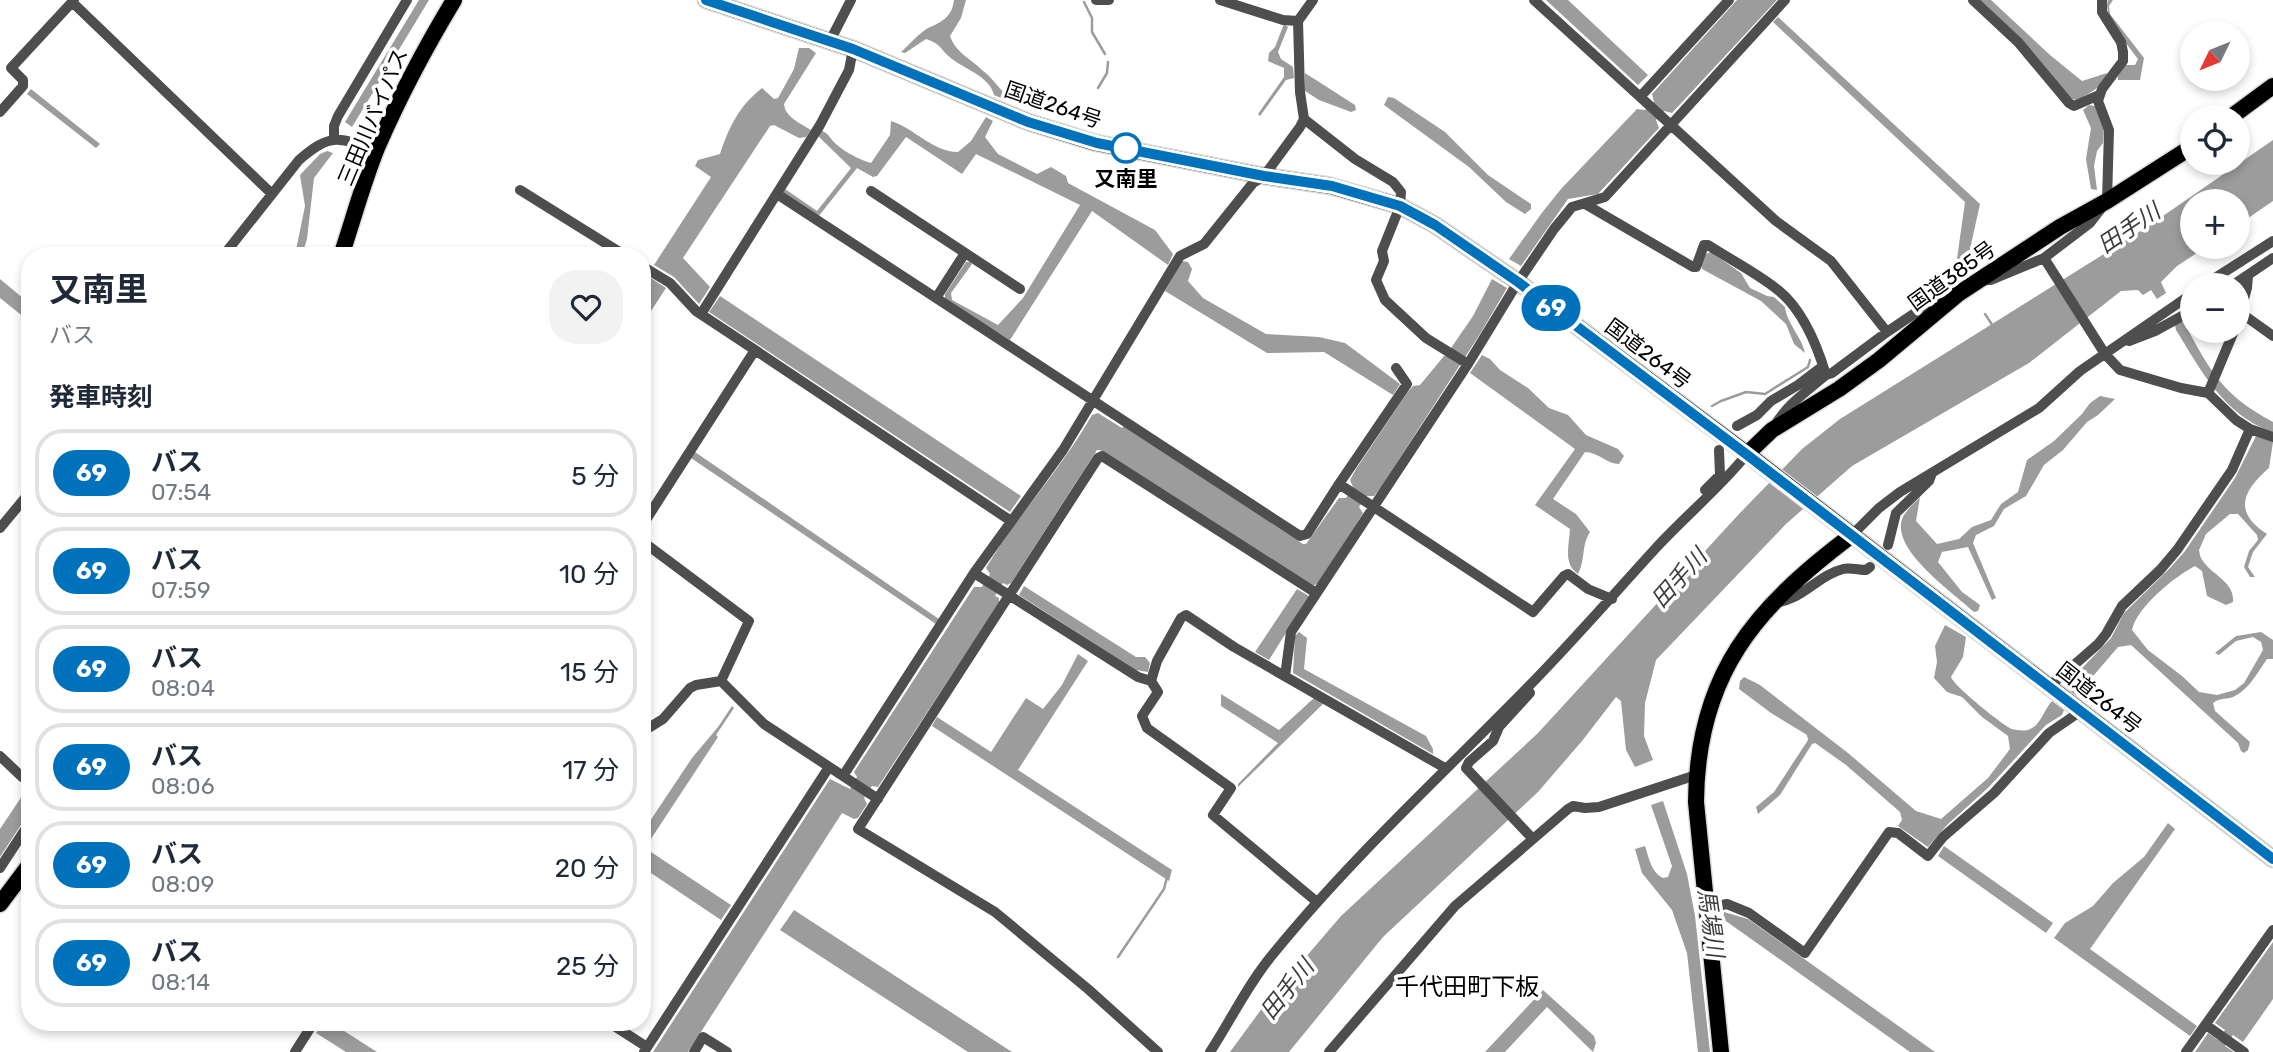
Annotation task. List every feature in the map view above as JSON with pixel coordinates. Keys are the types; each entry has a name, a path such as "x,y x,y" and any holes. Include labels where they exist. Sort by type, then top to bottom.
{"highway":[{"name":"三田川バイパス","path":"344,247 376,152 429,43 454,0"},
{"name":"国道264号","path":"706,0 853,49 1028,122 1097,143 1264,176 1332,186 1400,206 1435,225 1518,282 1752,458 2273,859"},
{"path":"2247,105 2273,86"},
{"name":"国道385号","path":"1752,458 1772,430 1839,390 1958,294 2060,227 2107,201 2180,154"},
{"path":"1721,1052 1696,802 1700,740 1723,672 1747,633 1770,603 1816,562 1852,535"},
{"path":"0,904 21,876"}],"street":[{"path":"334,138 334,126 338,116 407,0"},
{"path":"830,41 851,0"},
{"path":"1096,0 1109,0"},
{"path":"1220,0 1283,20 1298,21"},
{"path":"1313,0 1298,21 1300,92 1304,119 1355,159 1393,182 1401,192 1400,206 1382,251 1384,261 1376,280 1385,300 1426,338 1466,363"},
{"path":"1534,0 1776,221 1831,261 1887,332"},
{"path":"1640,97 1729,0"},
{"path":"1285,676 1291,632 1370,504 1518,282 1572,207 1605,197 1785,0"},
{"path":"1973,0 2018,41 2070,103 2074,106 2099,95"},
{"path":"1979,280 1991,280 2047,262 2091,223 2107,201 2109,130 2098,101 2099,95 2123,61 2123,52 2102,12 2102,0"},
{"path":"1,108 23,86 23,80 10,68 73,1 272,194"},
{"path":"701,314 820,125 849,71 853,49"},
{"path":"847,779 979,576 1011,521 1095,401 1180,256 1204,244 1252,183 1264,176 1304,119"},
{"path":"230,247 307,154 325,141 345,139 376,152"},
{"path":"520,190 612,247"},
{"path":"871,191 1020,289"},
{"path":"777,194 1300,536 1307,534 1343,487 1406,384 1396,368"},
{"path":"1585,204 1693,267 1696,267 1704,245 1708,245 1778,289 1801,315 1825,371"},
{"path":"2222,273 2273,240"},
{"path":"936,298 965,253"},
{"path":"2250,275 2273,258"},
{"path":"2047,262 2103,351 2120,370 2209,390 2236,420 2250,429 2273,437"},
{"path":"651,271 670,283 701,314 1011,521"},
{"path":"1737,426 1757,415 1770,401 1798,385 1825,371 1832,373 1946,292 1958,294"},
{"path":"2118,345 2180,302"},
{"path":"1852,535 1879,508 1916,481 2039,408 2103,351 2155,331 2180,317"},
{"path":"2250,323 2273,336"},
{"path":"2209,390 2229,343"},
{"path":"651,512 755,351"},
{"path":"1772,430 1779,416 1825,371"},
{"path":"2050,686 2098,644 2122,606 2177,550 2232,470 2250,429"},
{"path":"1680,523 1689,507 1720,475 1719,450"},
{"path":"1158,1052 1088,989 995,912 858,829 873,796 1005,592 1098,458 1102,456 1316,593"},
{"path":"1210,1052 1245,992 1271,956 1317,902 1445,768 1528,687 1680,523 1752,458"},
{"path":"1888,545 1896,513 1929,481 1933,472"},
{"path":"1343,487 1533,612 1568,574 1588,589 1612,599"},
{"path":"0,528 4,515 21,500"},
{"path":"651,548 749,621 721,681"},
{"path":"1770,603 1787,602 1845,568 1866,570 1870,567"},
{"path":"979,576 1138,677 1151,681 1158,692 1142,716 1147,728 1231,788 1213,815 1317,902"},
{"path":"1151,681 1157,661 1181,618 1186,615 1234,647 1445,768"},
{"path":"651,726 663,719 690,688 721,681"},
{"path":"721,681 764,724 873,796"},
{"path":"1528,687 1531,694 1499,727 1493,741 1469,762 1466,768 1530,836"},
{"path":"1707,908 1727,904 1749,913 1805,953 1889,832 1898,833 1928,856 1944,837 1994,793 2049,733 2081,711"},
{"path":"0,756 21,774"},
{"path":"620,1031 645,1050 829,767"},
{"path":"1329,1052 1455,906 1530,836 1573,806 1599,807 1696,775"},
{"path":"0,868 21,836"},
{"path":"2186,1052 2273,930"},
{"path":"2206,1025 2244,1052"},
{"path":"295,1052 308,1031"},
{"path":"694,1052 704,1037 727,1052"}],"water":[{"path":"419,0 429,0 352,127 345,122"},
{"path":"954,0 966,0 961,18 950,36 960,51 1003,92 1001,98 994,95 982,78 952,59 931,41 926,39 905,53 901,52 925,30 946,18"},
{"path":"1546,0 1568,0 1648,75 1638,85"},
{"path":"1737,0 1777,0 1672,113 1664,111 1656,120 1659,128 1598,194 1568,199 1521,266 1509,259 1561,189 1637,109 1645,110 1654,102 1652,94"},
{"path":"1979,0 1991,0 2082,81 2107,73 2102,83 2077,100 2072,99"},
{"path":"2108,0 2113,0 2109,6 2110,14 2144,58 2140,80 2118,80 2126,65 2135,65 2138,59 2112,22 2107,7"},
{"path":"1778,17 1980,204 1965,272 1957,280 1945,281 1955,273 1965,202 1773,22"},
{"path":"1284,24 1288,27 1278,52 1281,59 1293,67 1294,78 1286,80 1260,116 1258,114 1284,77 1284,68 1268,61 1269,53 1275,47"},
{"path":"799,48 809,48 816,53 784,104 790,116 811,130 806,137 799,138 774,125 770,126 683,258 710,287 699,304 674,277 654,265 711,177 695,166 698,160 720,154 736,118 747,102 762,88 774,99 778,98 794,69"},
{"path":"1305,73 1355,105 1356,110 1351,112 1319,100 1305,91"},
{"path":"31,89 100,144 96,148 27,94"},
{"path":"1388,97 1394,98 1445,132 1488,175 1531,204 1531,209 1525,214 1506,202 1469,167 1384,105"},
{"path":"2089,105 2095,106 2104,128 2103,143 2097,151 2094,166 2097,190 2091,189 2086,159 2091,128 2083,110"},
{"path":"986,117 993,121 985,137 998,154 1037,174 1051,167 1066,176 1068,183 1155,230 1173,254 1168,265 1092,211 1010,340 945,300 945,294 966,262 970,262 972,264 951,293 952,300 998,325 1023,298 1080,205 976,154 962,174 906,137 877,176 873,177 857,168 818,217 783,194 785,189 817,211 851,168 817,135 820,130 845,151 871,163 890,135 891,121 940,148 958,152 971,141"},
{"path":"2273,140 2273,201 2250,217 2250,189 2202,189 2222,175 2250,175 2250,156"},
{"path":"327,151 333,153 314,178 307,239 304,247 297,247 305,206 300,175 320,154"},
{"name":"田手川","path":"2180,204 2180,259 2188,259 2161,282 2166,293 2157,299 2151,290 2143,295 2138,290 2121,291 2029,363 1852,466 1786,524 1656,660 1645,703 1644,736 1653,760 1635,767 1626,750 1621,701 1616,697 1538,792 1383,937 1289,1052 1230,1052 1263,1007 1341,916 1538,733 1802,449 1840,419"},
{"path":"1711,252 1741,273 1750,288 1774,297 1785,307 1805,353 1794,344 1786,324 1761,301 1702,269 1706,254"},
{"path":"1182,261 1188,262 1192,269 1188,281 1203,298 1266,334 1319,337 1345,343 1400,384 1393,395 1324,352 1267,353 1165,291"},
{"path":"651,278 666,288 651,311"},
{"path":"0,279 21,296 21,315 0,298"},
{"path":"1492,279 1507,288 1381,487 1374,496 1366,496 1359,507 1363,513 1318,583 1313,586 1097,450 1011,583 1003,583 995,596 999,598 999,603 878,787 872,786 864,798 867,804 858,818 854,819 842,813 688,1052 653,1052 830,779 850,789 857,777 854,772 974,587 982,587 990,574 986,568 998,548 1092,415 1098,413 1122,428 1124,426 1306,544 1339,498 1346,498 1353,487 1350,480 1356,469 1407,393 1413,386 1420,385 1444,356 1450,355 1451,348 1473,316"},
{"path":"720,296 1021,496 1010,512 709,312"},
{"path":"2180,322 2180,337 2176,330 2175,325"},
{"path":"2184,343 2196,343 2220,381 2242,402 2273,422 2273,432 2256,425 2227,403"},
{"path":"1482,355 1528,388 1549,408 1568,415 1586,435 1618,449 1624,456 1619,464 1585,452 1553,499 1576,514 1590,532 1578,574 1569,560 1570,529 1535,505 1575,449 1470,373"},
{"path":"2100,396 2115,399 2087,422 2063,450 2044,465 2026,496 2004,509 1994,526 1976,535 1973,543 1996,598 1992,600 1968,547 1942,552 1938,562 1962,592 1980,605 1978,611 1974,612 1929,572 1908,548 1902,536 1903,516 1920,497 1916,521 1937,544 1959,539 1972,527 1991,520 2001,504 2018,492 2027,460 2054,441"},
{"path":"2256,436 2273,442 2269,468 2252,485 2245,502 2249,518 2267,534 2253,552 2248,567 2255,577 2250,577 2244,567 2249,551 2258,540 2257,535 2238,514 2230,514 2206,534 2199,550 2202,560 2227,584 2233,595 2233,602 2226,605 2207,596 2202,571 2195,566 2167,585 2149,603 2135,621 2132,630 2148,650 2199,692 2217,695 2235,690 2244,683 2263,650 2261,642 2253,637 2236,641 2219,655 2215,653 2236,636 2261,632 2273,640 2273,659 2267,659 2249,685 2235,696 2213,703 2215,711 2250,742 2244,753 2238,743 2131,645 2118,647 2076,696 2064,687 2111,638 2124,613 2185,551 2235,478"},
{"path":"695,452 939,619 936,624 691,458"},
{"path":"1024,586 1136,657 1145,657 1150,663 1148,672 1136,670 1019,595"},
{"path":"1297,589 1309,596 1269,660 1255,652"},
{"path":"1945,625 1966,637 1963,657 1951,677 1989,713 2012,729 2022,730 2036,725 2052,701 2064,710 2062,715 2046,725 1989,787 1947,825 1928,847 1898,826 1902,820 1900,812 1846,765 1815,743 1780,795 1758,814 1756,807 1774,792 1808,740 1807,735 1739,689 1740,681 1744,677 1760,685 1848,753 1916,811 1941,819 1988,778 2010,749 2008,736 1982,717 1962,697 1947,692 1934,678 1937,662 1935,646"},
{"path":"1299,632 1307,638 1304,669 1426,736 1433,754 1293,673 1295,636"},
{"path":"1078,654 1088,661 1018,770 1172,870 1169,881 932,726 937,717 991,752 1026,698 1043,709 1062,685"},
{"path":"1221,694 1279,730 1314,698 1324,703 1238,787 1278,743 1221,706"},
{"path":"732,706 734,708 716,735 718,737 651,839 651,820 692,758"},
{"path":"21,798 21,825 0,857 0,829"},
{"path":"1663,801 1687,874 1695,916 1710,1052 1698,1052 1687,953 1672,910 1642,873 1635,849 1645,846 1656,872 1663,878 1668,877 1672,866 1651,805"},
{"path":"2168,823 2175,829 2090,949 2197,1026 2190,1036 2054,938 2065,923 2093,906 2113,883 2144,857"},
{"path":"1944,846 2053,923 2046,933 1938,856"},
{"path":"651,852 731,905 721,920 651,873"},
{"path":"794,910 1012,1052 968,1052 780,930"},
{"path":"1724,912 1748,919 1935,1052 1910,1052 1723,919"},
{"path":"2273,942 2273,999 2243,1042 2233,1035 2225,1046 2234,1052 2195,1052 2208,1033 2218,1040 2225,1030 2215,1023"},
{"path":"1543,990 1594,1036 1596,1043 1593,1052 1547,1007 1505,1052 1485,1052"},
{"path":"344,1031 377,1052 346,1052 316,1033"}],"waterway":[{"path":"1084,2 1092,18 1092,32 1105,54"},
{"path":"1098,88 1107,73 1108,62"},
{"path":"1985,314 1993,326"},
{"path":"1712,406 1746,392 1765,394 1808,367 1810,360"},
{"path":"1118,957 1164,889 1167,877"}],"bus line":[{"name":"69","path":"706,0 853,49 1028,122 1097,143 1264,176 1332,186 1400,206 1435,225 1518,282 1746,454 2273,859"}],"place":[{"name":"又南里","path":"1126,148"}],"district":[{"name":"千代田町下板","path":"1467,987"}],"water label":[{"name":"馬場川","path":"1711,923"}]}
